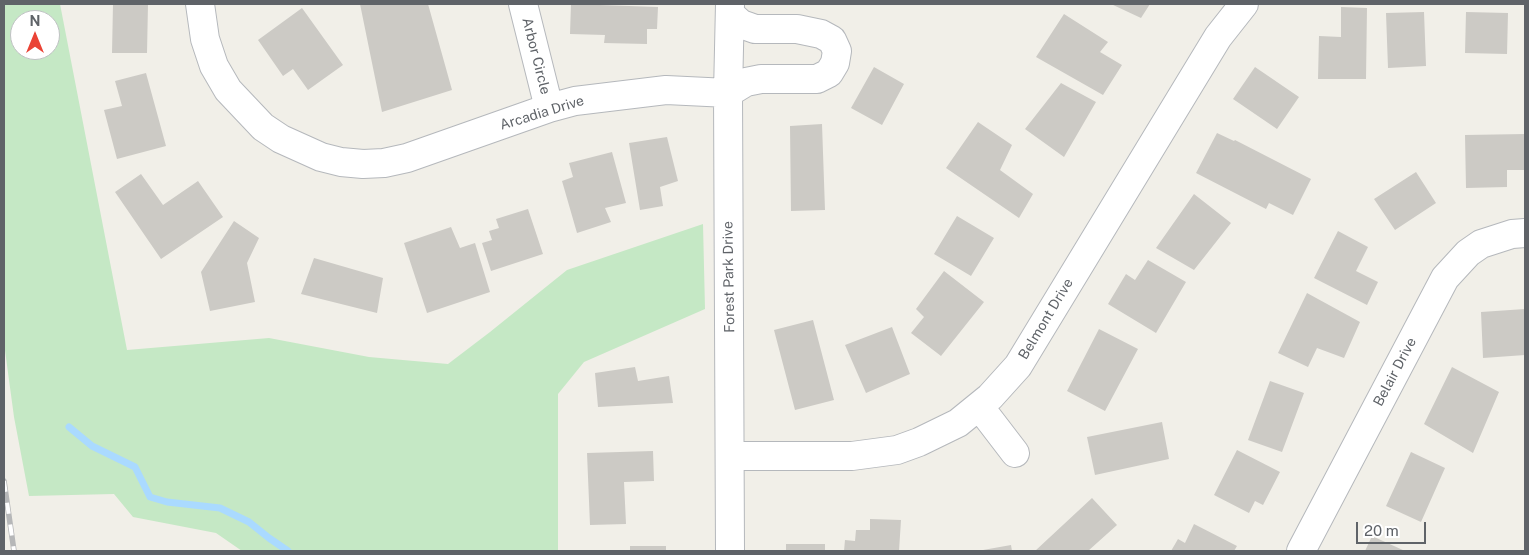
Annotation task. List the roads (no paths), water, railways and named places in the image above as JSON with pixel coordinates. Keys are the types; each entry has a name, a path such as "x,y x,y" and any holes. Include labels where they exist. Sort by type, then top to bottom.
{"street":[{"name":"Arcadia Drive","path":"200,4 204,39 214,66 228,90 262,127 281,139 321,157 341,162 384,163 407,158 548,108 592,98 658,91 728,94"},
{"name":"Arbor Circle","path":"523,4 548,108"},
{"name":"Belmont Drive","path":"731,456 852,456 897,450 958,423 979,406 1018,366 1218,37 1244,4"},
{"path":"728,94 746,82 761,79 817,79 829,74 835,63 837,52 832,40 821,34 797,29 755,29 741,24 730,10"},
{"name":"Forest Park Drive","path":"730,10 728,94 730,551"},
{"name":"Belair Drive","path":"1301,551 1445,278 1468,253 1481,244 1512,234 1525,233"},
{"path":"979,406 1015,453"}],"waterway":[{"path":"69,427 92,446 135,467 150,497 167,502 220,508 249,522 288,551"}],"railway":[{"path":"4,481 14,551"}]}
